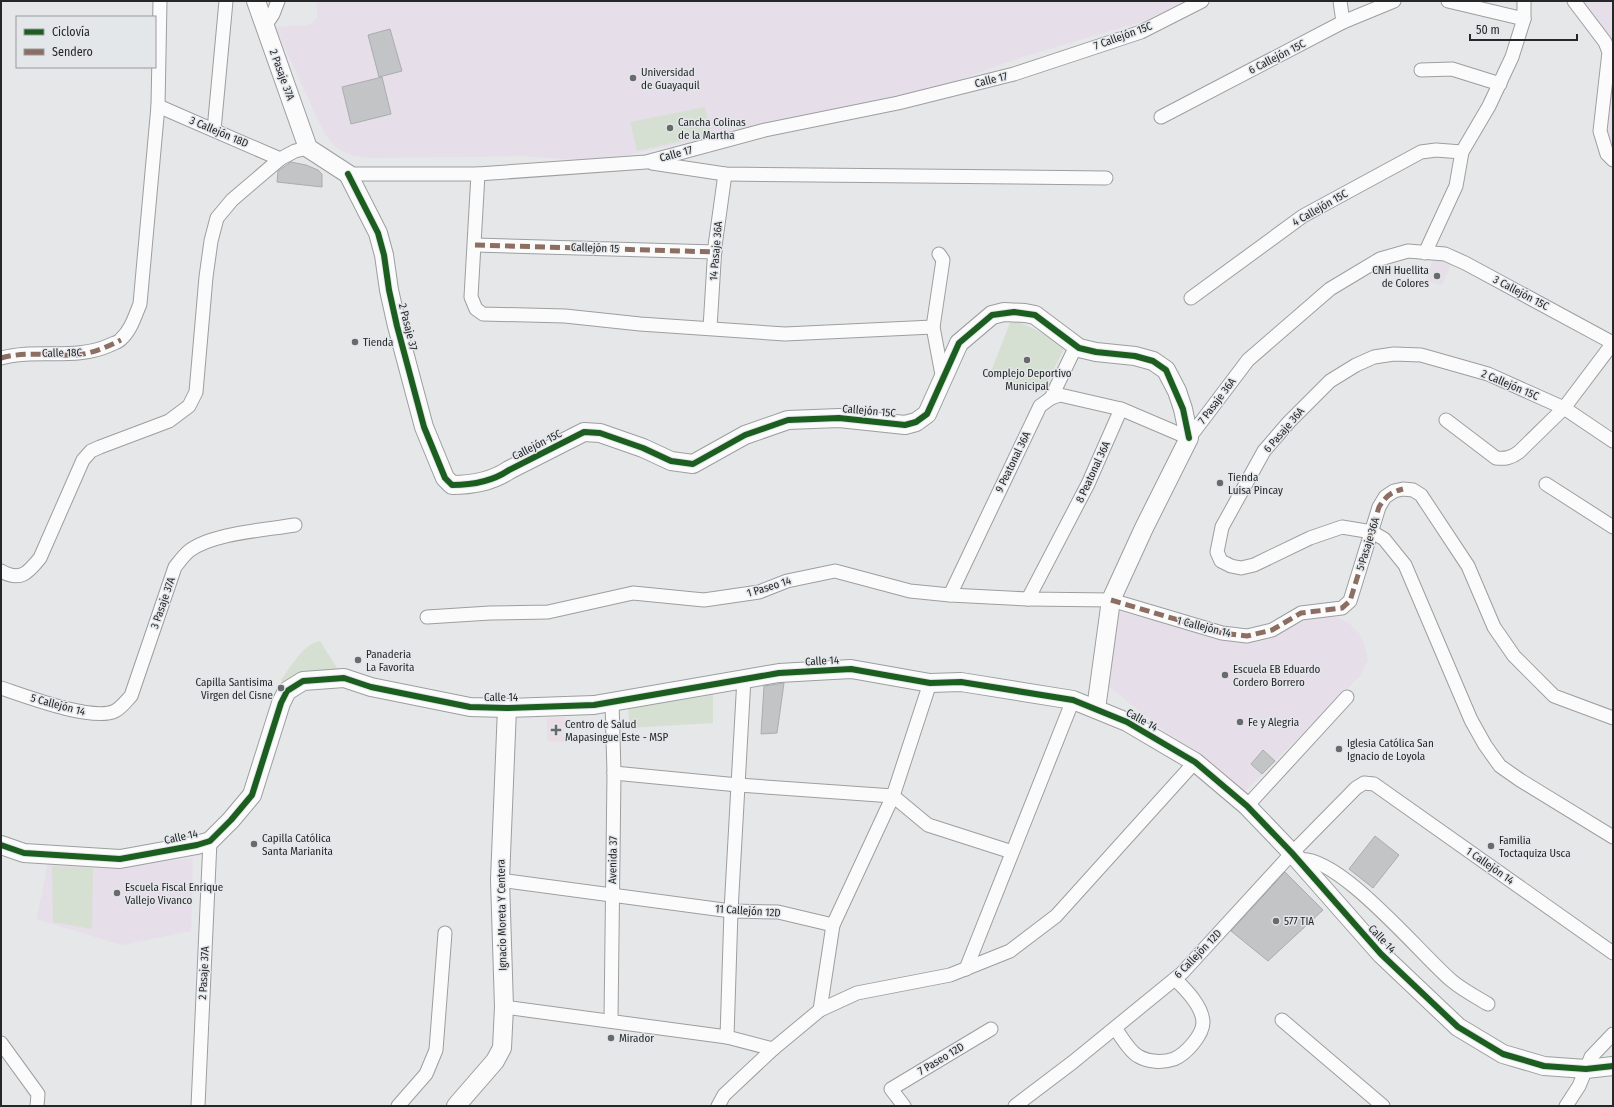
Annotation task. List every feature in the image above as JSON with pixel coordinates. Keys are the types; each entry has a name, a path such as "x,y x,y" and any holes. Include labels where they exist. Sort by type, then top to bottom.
{"street":[{"path":"158,106 160,1"},
{"path":"214,130 226,1"},
{"name":"2 Pasaje 37A","path":"256,1 308,148"},
{"path":"265,26 273,14 278,1"},
{"name":"7 Callejón 15C","path":"1087,50 1141,32 1202,1"},
{"path":"1340,1 1343,22"},
{"name":"6 Callejón 15C","path":"1161,117 1343,22 1394,1"},
{"path":"1448,1 1524,19"},
{"path":"1425,253 1456,186 1462,152 1500,84 1512,57 1524,19 1524,1"},
{"path":"1574,1 1605,42 1608,52 1600,131 1607,154 1613,160"},
{"name":"Calle 17","path":"348,174 478,174 646,162 765,130 898,103 1014,74 1087,50"},
{"path":"1420,70 1452,69 1500,84"},
{"name":"3 Callejón 18D","path":"158,106 280,159"},
{"name":"Calle 18C","path":"1,358 29,353 77,354 103,349 120,340 132,325 140,304 158,106"},
{"path":"1,571 9,576 20,576 30,570 40,558 83,460 91,452 100,447 169,421 189,406 196,392 206,277 211,241 217,218 232,200 280,159 308,148 348,174"},
{"name":"4 Callejón 15C","path":"1191,298 1303,216 1421,152 1436,150 1462,152"},
{"path":"646,162 725,174 1106,178"},
{"name":"2 Pasaje 37","path":"348,174 378,233 384,254 396,326 424,427 445,478 452,485"},
{"path":"478,174 471,297 476,309 483,314 565,316 640,324 785,334 933,327"},
{"name":"14 Pasaje 36A","path":"710,328 715,252 725,174"},
{"name":"Callejón 15","path":"475,245 715,252"},
{"name":"7 Pasaje 36A","path":"1096,708 1111,600 1144,528 1189,438 1248,360 1330,289 1380,259 1408,251 1425,253"},
{"name":"3 Callejón 15C","path":"1425,253 1444,254 1465,263 1613,343"},
{"path":"939,254 943,260 933,327 943,380"},
{"name":"Callejón 15C","path":"452,485 462,485 500,476 584,432 600,433 643,448 671,461 693,464 745,435 788,420 839,418 897,424 916,422 927,414 959,343 992,315 1014,312 1035,315 1076,346 1096,352 1135,356 1153,361 1166,370 1177,391 1183,409 1189,438"},
{"path":"1446,420 1491,455 1504,459 1519,452 1564,408 1613,343"},
{"name":"9 Peatonal 36A","path":"950,595 1040,406 1051,398 1076,346"},
{"name":"2 Callejón 15C","path":"1374,357 1394,354 1429,357 1488,374 1564,408 1613,441"},
{"name":"6 Pasaje 36A","path":"1372,532 1358,528 1337,529 1310,538 1254,565 1241,568 1231,566 1221,561 1217,552 1222,527 1264,451 1289,422 1330,381 1374,357"},
{"path":"1051,398 1060,395 1121,409 1189,438"},
{"name":"8 Peatonal 36A","path":"1028,600 1088,484 1121,409"},
{"path":"1546,484 1613,527"},
{"name":"5 Pasaje 36A","path":"1342,608 1350,601 1379,507 1386,497 1394,491 1404,489 1413,490 1421,495 1468,566 1494,627 1514,656 1554,696 1613,718"},
{"name":"3 Pasaje 37A","path":"115,711 131,696 175,567 189,551 210,541 232,535 295,526"},
{"path":"1372,532 1384,539 1394,549 1405,565 1471,720 1485,745 1500,766 1613,837"},
{"name":"1 Paseo 14","path":"427,617 490,613 548,612 633,593 704,600 759,592 787,581 835,571 910,591 1028,600 1111,600"},
{"name":"1 Callejón 14","path":"1111,600 1222,633 1247,636 1272,630 1301,613 1342,608"},
{"name":"Calle 14","path":"1,845 24,853 120,859 210,841 231,820 252,794 281,703 287,691 303,681 344,678 371,687 470,707 507,708 594,705 779,673 851,669 930,684 961,682 1072,700 1096,708 1127,722 1195,762 1247,806 1295,856 1381,954 1458,1028 1510,1056 1544,1066 1586,1069 1613,1066"},
{"path":"727,1037 731,911 744,678"},
{"path":"820,1010 832,925 894,796 930,684"},
{"name":"5 Callejón 14","path":"1,688 44,702 93,714 115,711"},
{"path":"1247,806 1347,697"},
{"path":"966,969 1072,700"},
{"name":"Avenida 37","path":"611,1020 614,773 612,701"},
{"name":"Ignacio Moreta Y Centera","path":"456,1106 499,1054 502,1048 504,1007 500,880 507,708"},
{"path":"718,1106 724,1096 773,1049 820,1010 857,994 950,975 1010,951 1056,916 1195,762"},
{"path":"614,773 738,785 894,796 928,825 1012,852"},
{"name":"1 Callejón 14","path":"1364,783 1374,784 1613,953"},
{"name":"6 Callejón 12D","path":"1015,1106 1073,1062 1175,979 1295,856 1356,788 1364,783"},
{"name":"2 Pasaje 37A","path":"198,1106 210,841"},
{"path":"1295,856 1310,859 1340,875 1359,890 1453,982 1488,1004"},
{"name":"11 Callejón 12D","path":"500,880 731,911 778,912 832,925"},
{"path":"398,1106 426,1074 436,1050 445,933"},
{"path":"1115,1028 1138,1056 1153,1062 1174,1059 1179,1055 1193,1043 1201,1033 1203,1021 1192,997 1175,979"},
{"path":"504,1007 611,1020 727,1037 773,1049"},
{"path":"1282,1020 1383,1106"},
{"name":"7 Paseo 12D","path":"904,1106 891,1089 992,1029"},
{"path":"1566,1106 1579,1086 1591,1057 1613,1034"},
{"path":"1,1043 38,1094 37,1106"}],"shaded area":[{"name":"Universidad de Guayaquil","path":"317,1 1187,1 1144,21 1022,57 942,86 628,155 589,161 523,156 371,158 354,156 340,150 331,142 323,130 275,27 309,25 317,18"},
{"path":"1581,1 1613,1 1613,47"},
{"path":"1613,66 1613,146 1608,132"},
{"name":"Cancha Colinas de la Martha","path":"705,107 711,134 637,151 630,122"},
{"name":"CNH Huellita de Colores","path":"1433,258 1452,263 1442,285 1427,281"},
{"name":"Complejo Deportivo Municipal","path":"1012,318 1066,345 1042,392 990,374"},
{"path":"1114,611 1250,642 1296,621 1316,616 1333,616 1349,623 1359,633 1364,644 1368,660 1360,676 1243,793 1108,686"},
{"path":"320,641 337,668 337,671 312,671 303,673 286,685 282,682 281,680 303,651 314,643"},
{"path":"713,693 713,723 630,728 628,706"},
{"name":"Centro de Salud Mapasingue Este - MSP","path":"565,717 564,742 547,741 547,718"},
{"name":"Escuela Fiscal Enrique Vallejo Vivanco","path":"193,858 191,931 121,945 37,919 48,862 109,867"},
{"path":"52,866 93,868 92,929 53,922"}],"building":[{"path":"390,29 402,71 379,77 368,35"},
{"path":"382,77 391,114 351,124 342,87"},
{"path":"291,162 306,165 318,170 322,174 322,187 277,182 278,171"},
{"path":"784,683 777,733 761,734 764,686"},
{"path":"1263,750 1275,761 1262,774 1251,764"},
{"path":"1375,836 1399,855 1373,888 1349,869"},
{"name":"577 TIA","path":"1285,872 1323,910 1268,961 1231,931"}],"marked path":[{"path":"475,245 715,252"},
{"path":"1,358 29,354 76,355 99,350 121,340"},
{"path":"1111,600 1222,633 1247,636 1272,630 1301,613 1342,608 1350,601 1379,507 1389,495 1403,489"}],"cycle path":[{"path":"348,174 378,233 384,255 389,290 397,326 424,427 445,478 452,485 489,480 584,432 600,433 643,448 671,461 693,464 745,435 788,420 839,418 905,425 916,422 927,414 959,343 992,315 1014,312 1035,315 1079,348 1096,352 1135,356 1153,361 1166,370 1183,409 1189,438"},
{"path":"1,845 24,853 120,859 197,845 210,841 231,820 252,795 281,703 287,691 303,681 344,678 371,687 470,707 507,708 594,705 779,673 851,669 930,683 961,682 1073,700 1127,722 1195,762 1247,806 1292,853 1381,954 1458,1027 1503,1054 1544,1066 1586,1069 1613,1066"}],"place":[{"name":"Universidad de Guayaquil","path":"633,78"},
{"name":"Cancha Colinas de la Martha","path":"670,128"},
{"name":"CNH Huellita de Colores","path":"1437,276"},
{"name":"Tienda","path":"355,342"},
{"name":"Complejo Deportivo Municipal","path":"1027,360"},
{"name":"Tienda Luisa Pincay","path":"1220,483"},
{"name":"Panaderia La Favorita","path":"358,660"},
{"name":"Escuela EB Eduardo Cordero Borrero","path":"1225,675"},
{"name":"Capilla Santisima Virgen del Cisne","path":"281,688"},
{"name":"Fe y Alegria","path":"1240,722"},
{"name":"Centro de Salud Mapasingue Este - MSP","path":"556,730"},
{"name":"Iglesia Católica San Ignacio de Loyola","path":"1339,749"},
{"name":"Capilla Católica Santa Marianita","path":"254,844"},
{"name":"Familia Toctaquiza Usca","path":"1491,846"},
{"name":"Escuela Fiscal Enrique Vallejo Vivanco","path":"117,893"},
{"name":"577 TIA","path":"1276,921"},
{"name":"Mirador","path":"611,1038"}]}
